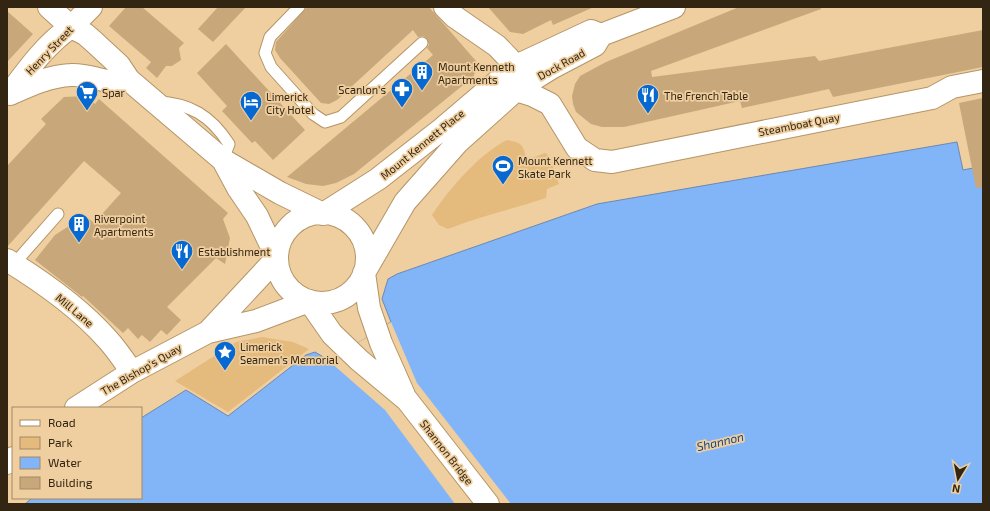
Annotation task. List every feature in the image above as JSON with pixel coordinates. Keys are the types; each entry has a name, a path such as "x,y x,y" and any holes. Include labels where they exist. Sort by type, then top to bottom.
{"main road":[{"path":"49,7 71,27 85,34 94,41 119,65 129,80 223,160 280,193 323,214 341,218 352,225 359,233 365,247 367,258 364,273 357,286 345,297 325,303 309,301 299,297 286,285 279,270 277,258 257,216 238,188 223,160"},
{"name":"Henry Street","path":"9,96 31,66 91,7"},
{"name":"Dock Road","path":"516,66 590,31 601,35 674,7"},
{"path":"449,16 497,46 516,66"},
{"name":"Dock Road","path":"516,90 553,67 596,45 601,35"},
{"name":"Mount Kennett Place","path":"323,214 378,179 442,129 516,66"},
{"name":"Henry Street","path":"9,96 36,82 58,76 87,76 110,81 129,80"},
{"name":"Steamboat Quay","path":"516,90 532,94 550,104 577,148 595,160 612,162 932,98 952,86 983,81"},
{"name":"Mount Kennett Place","path":"364,273 405,202 458,142 516,90"},
{"path":"277,258 282,238 294,224 302,218 323,214"},
{"name":"The Bishop's Quay","path":"208,332 277,258"},
{"name":"Mill Lane","path":"11,262 91,312 132,372"},
{"path":"364,273 369,308 381,343 407,400"},
{"path":"309,301 332,334 359,360 407,400"},
{"name":"The Bishop's Quay","path":"78,407 132,372 208,332 256,322 309,301"},
{"name":"Shannon Bridge","path":"407,400 488,504"}],"lane":[{"path":"299,7 270,37 265,53 271,67 313,114 325,122 341,117 422,43"},
{"path":"11,262 58,214"}],"green space":[{"name":"Mount Kennett Skate Park","path":"507,140 516,142 522,146 527,160 545,153 549,156 559,184 547,189 546,198 472,220 448,229 439,225 432,215 447,194 475,163 496,146"},
{"path":"262,337 293,342 309,349 228,412 175,381 236,342"}],"water":[{"name":"Shannon","path":"957,142 963,170 983,166 983,504 25,504 31,499 142,499 142,417 186,390 228,416 306,355 315,352 330,361 391,322 382,299 388,279 397,274 597,204"}],"pier":[{"path":"391,322 417,383 511,504 455,504 385,410 329,361"}],"building":[{"path":"126,7 142,7 184,43 179,48 181,60 172,66 166,66 157,78 146,68 151,62 109,26"},
{"path":"218,7 246,7 213,42 198,29"},
{"path":"307,7 429,7 476,61 477,69 473,77 354,174 336,183 323,186 306,184 287,177 433,55 427,48 429,45 427,39 424,36 418,37 413,30 337,100 329,104 321,103 280,58 275,50 276,42"},
{"path":"488,7 594,7 553,25 551,20 523,34 510,32"},
{"path":"739,7 821,7 821,9 651,71 652,77 815,56 819,61 983,30 983,67 833,97 829,89 742,108 740,101 624,127 602,127 591,124 576,112 572,96 575,84 580,76 606,62"},
{"path":"7,11 33,34 7,62"},
{"path":"226,44 305,130 273,160 255,141 252,143 222,111 227,106 197,73"},
{"path":"86,96 95,104 99,99 228,213 223,219 230,238 225,264 216,258 167,307 181,320 167,335 161,330 150,342 142,335 138,339 128,328 123,333 83,296 82,297 35,260 55,235 69,226 75,227 86,216 94,223 121,193 84,161 7,247 7,166 46,124 41,119 64,97"},
{"path":"983,98 983,187 976,188 959,103"}],"place":[{"name":"Mount Kenneth Apartments","path":"422,92"},
{"name":"Scanlon's","path":"402,108"},
{"name":"Spar","path":"87,112"},
{"name":"The French Table","path":"648,114"},
{"name":"Limerick City Hotel","path":"251,122"},
{"name":"Mount Kennett Skate Park","path":"503,186"},
{"name":"Riverpoint Apartments","path":"79,244"},
{"name":"Establishment","path":"182,270"},
{"name":"Limerick Seamen's Memorial","path":"225,372"}]}
